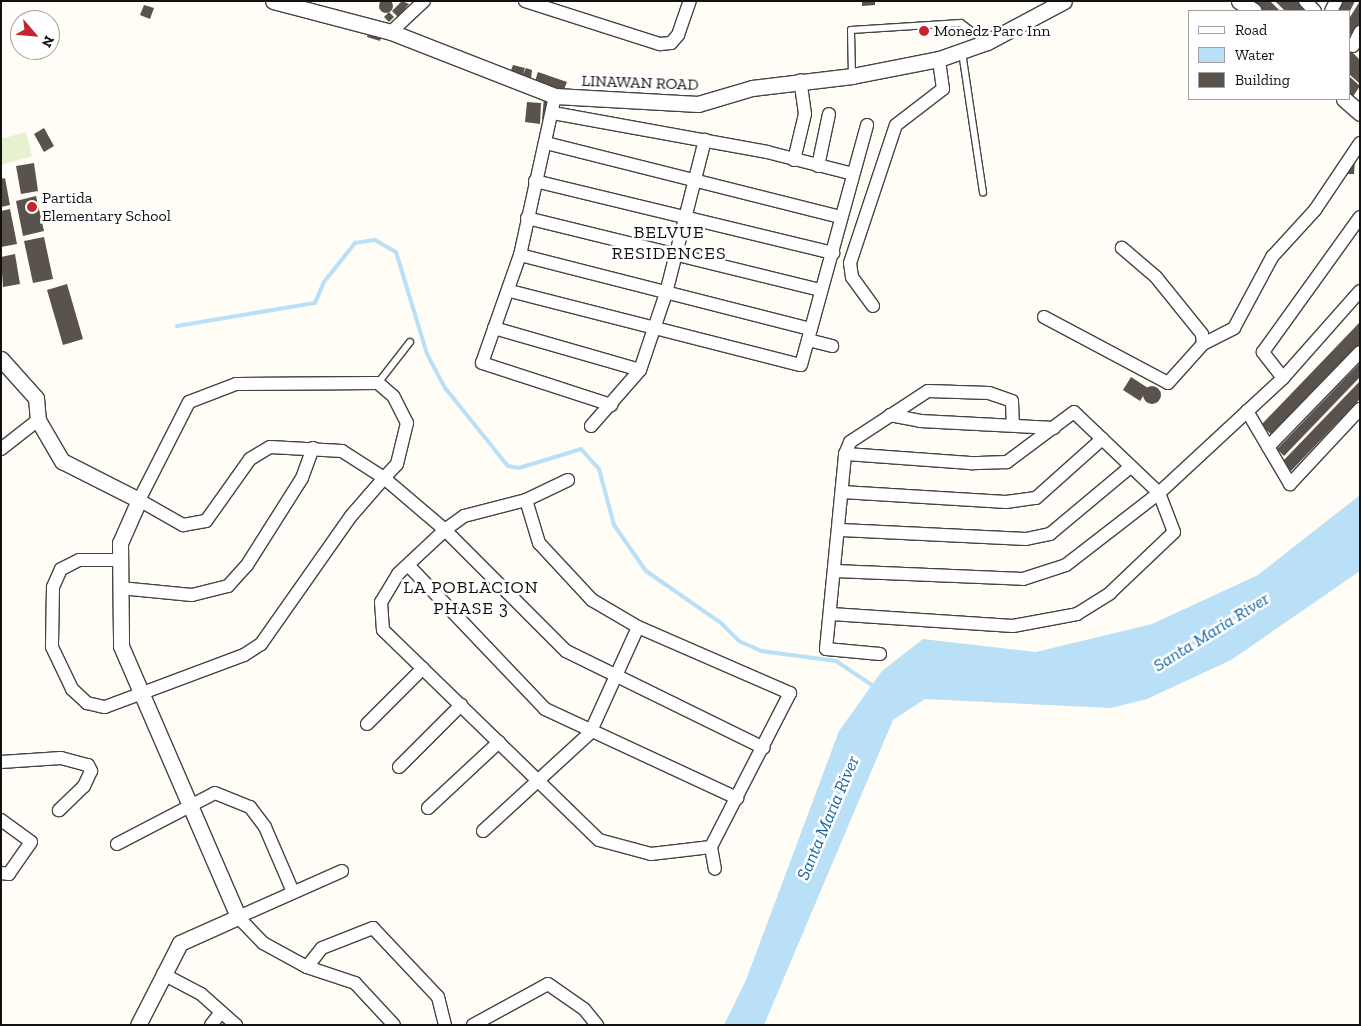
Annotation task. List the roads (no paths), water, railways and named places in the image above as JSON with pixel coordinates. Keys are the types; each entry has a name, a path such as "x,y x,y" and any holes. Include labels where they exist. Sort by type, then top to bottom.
{"street":[{"name":"LINAWAN ROAD","path":"272,1 391,32 555,96 698,104 752,88 800,80 852,76 939,59 987,42 1064,1"},
{"path":"391,32 424,1"},
{"path":"525,1 660,44 671,43 678,35 690,1"},
{"path":"1239,1 1252,10"},
{"path":"1305,1 1314,10"},
{"path":"1354,47 1360,32"},
{"path":"873,306 852,277 850,263 896,125 943,89 939,59"},
{"path":"794,160 805,114 800,80"},
{"path":"555,96 553,113 535,181 520,255 510,291 494,328 482,363 611,405"},
{"path":"1345,100 1360,113"},
{"path":"553,113 706,140 853,174"},
{"path":"818,166 829,114"},
{"path":"510,291 801,365 867,124"},
{"path":"591,426 640,370 666,293 706,140"},
{"path":"1044,317 1168,383 1203,344 1234,328 1272,257 1315,210 1360,142"},
{"path":"546,143 841,217"},
{"path":"535,181 833,253"},
{"path":"1283,378 1263,352 1360,217"},
{"path":"527,218 821,290"},
{"path":"1122,248 1156,277 1202,334 1203,344"},
{"path":"520,255 666,293 810,334 832,346"},
{"path":"836,571 1023,579 1066,565 1159,493 1247,412 1283,378 1359,292"},
{"path":"494,328 640,370"},
{"path":"1268,447 1360,352"},
{"path":"1,359 36,398 38,420 62,461 139,500 183,526 206,521 250,460 270,447 342,451 384,478 445,530 566,651 764,748"},
{"path":"120,560 78,560 61,569 53,586 52,647 72,689 87,703 105,707 140,691 244,655 260,644 351,516 397,464 407,423 393,396 378,383 236,384 189,402 139,500 120,543 120,560 120,588 121,646 140,691 238,917 263,943 307,967 355,983 394,1025"},
{"path":"880,654 826,649 841,530 845,454 850,442 928,391 989,393 1012,401 1013,424"},
{"path":"1247,412 1290,484 1360,409"},
{"path":"831,614 1013,626 1078,614 1110,593 1174,532 1159,493 1074,412 1007,462 845,454"},
{"path":"890,415 920,421 1013,424 1054,428"},
{"path":"1,449 38,420"},
{"path":"842,492 1006,502 1036,498 1102,439"},
{"path":"120,588 192,595 228,586 247,565 297,486 312,448"},
{"path":"841,530 1026,538 1042,535 1130,467"},
{"path":"568,480 526,500 464,516 445,530 408,565 382,602 380,617 383,630 599,840 651,854 711,847"},
{"path":"526,500 539,543 592,600 638,627 790,693 764,748 711,847 715,868"},
{"path":"408,565 545,710 590,733 737,798"},
{"path":"482,831 590,733 638,627"},
{"path":"367,724 423,668"},
{"path":"399,767 461,705"},
{"path":"428,808 499,742"},
{"path":"1,762 62,758 88,765 91,771 84,786 59,810"},
{"path":"117,844 189,804 215,793 250,807 265,827 293,892"},
{"path":"1,820 31,842 3,877"},
{"path":"138,1025 180,943 342,871"},
{"path":"307,967 322,948 373,928 438,997 445,1025"},
{"path":"163,974 201,994 236,1025"},
{"path":"473,1025 548,984 584,1009 597,1025"},
{"path":"211,1025 221,1012"}],"lane":[{"path":"852,76 851,30 961,23 987,42"},
{"path":"962,51 971,86 983,192"},
{"path":"378,383 410,342"}],"water":[{"name":"Santa Maria River","path":"1360,495 1360,571 1231,660 1147,699 1111,708 925,699 893,720 764,1025 724,1025 746,980 839,731 882,671 923,639 1036,652 1152,624 1258,575"}],"waterway":[{"path":"177,326 315,303 324,282 355,243 375,240 396,252 427,354 446,389 508,466 519,468 581,449 599,469 614,525 646,571 721,623 739,641 761,651 836,661 875,687"}],"place":[{"name":"Monedz Parc Inn","path":"924,31"},
{"name":"Partida Elementary School","path":"32,207"}],"district":[{"name":"BELVUE RESIDENCES","path":"669,243"},
{"name":"LA POBLACION PHASE 3","path":"471,598"}]}
